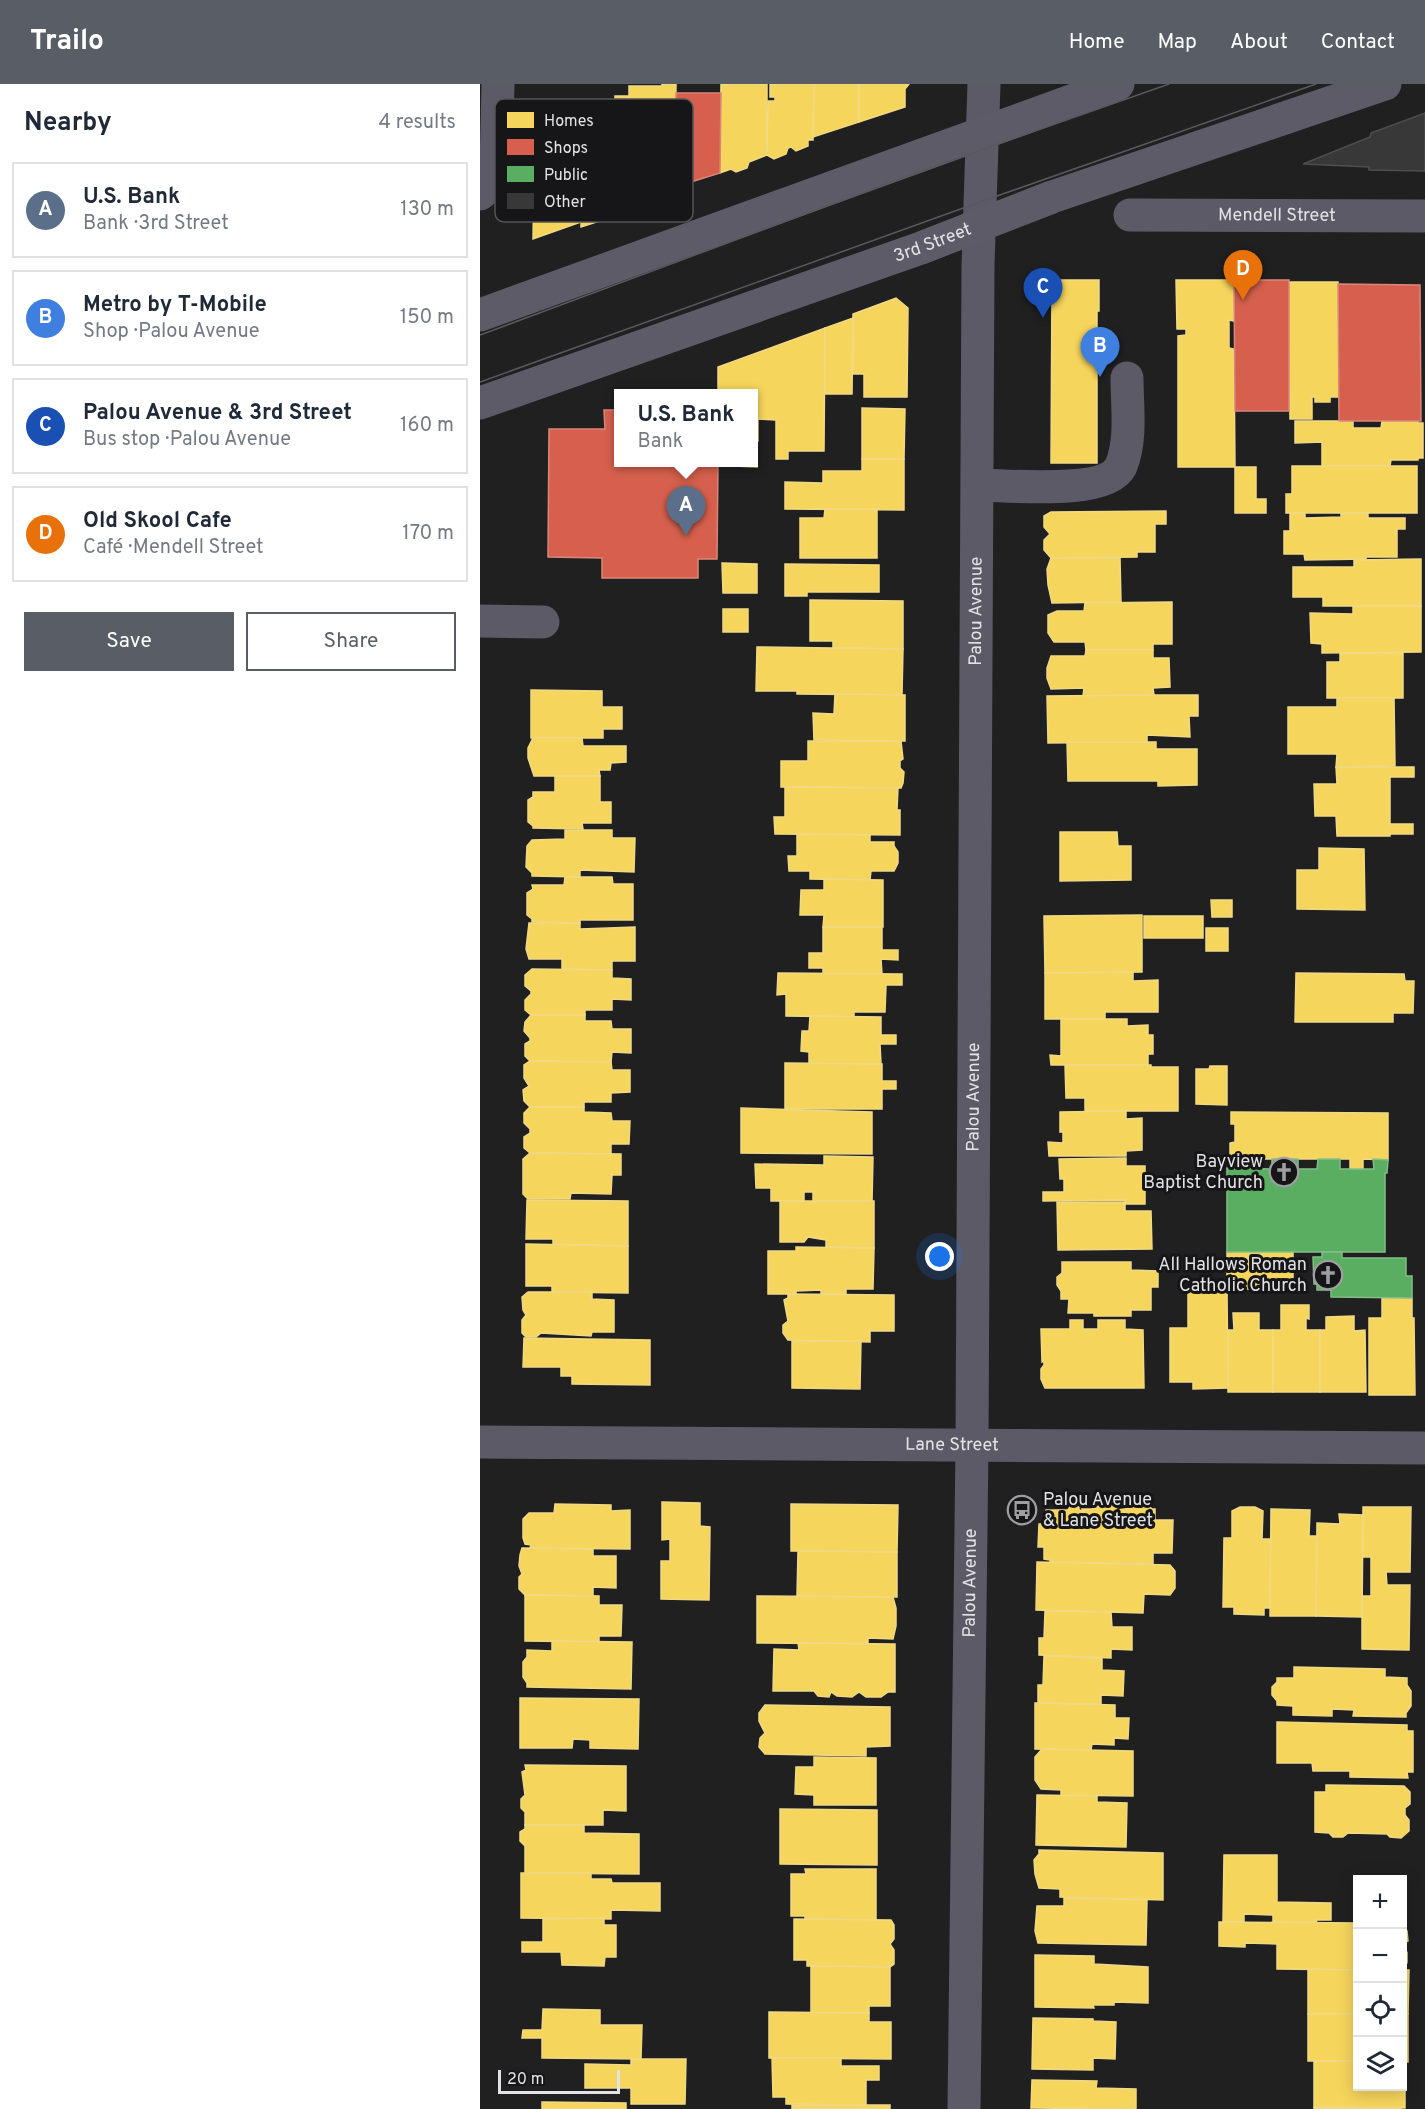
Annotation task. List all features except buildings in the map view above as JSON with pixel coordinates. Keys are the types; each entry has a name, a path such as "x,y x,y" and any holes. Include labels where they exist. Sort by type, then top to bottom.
{"main road":[{"path":"480,315 1118,84"},
{"name":"3rd Street","path":"480,403 980,226 1052,198 1385,84"}],"street":[{"path":"498,84 498,99"},
{"name":"Palou Avenue","path":"964,2109 972,1445 980,226 984,84"},
{"path":"480,194 494,182 495,176"},
{"name":"Mendell Street","path":"1130,215 1425,216"},
{"path":"978,484 1073,486 1108,478 1120,468 1127,444 1127,378"},
{"path":"480,621 543,622"},
{"name":"Lane Street","path":"480,1442 1425,1448"}],"tram line":[{"path":"480,335 921,171 1169,84"},
{"path":"480,382 1316,84"}],"place":[{"name":"Old Skool Cafe","path":"1243,300"},
{"name":"Palou Avenue & 3rd Street","path":"1043,318"},
{"name":"Metro by T-Mobile","path":"1100,377"},
{"name":"U.S. Bank","path":"686,536"},
{"name":"Bayview Baptist Church","path":"1284,1172"},
{"name":"All Hallows Roman Catholic Church","path":"1328,1275"},
{"name":"Palou Avenue & Lane Street","path":"1022,1510"}]}
